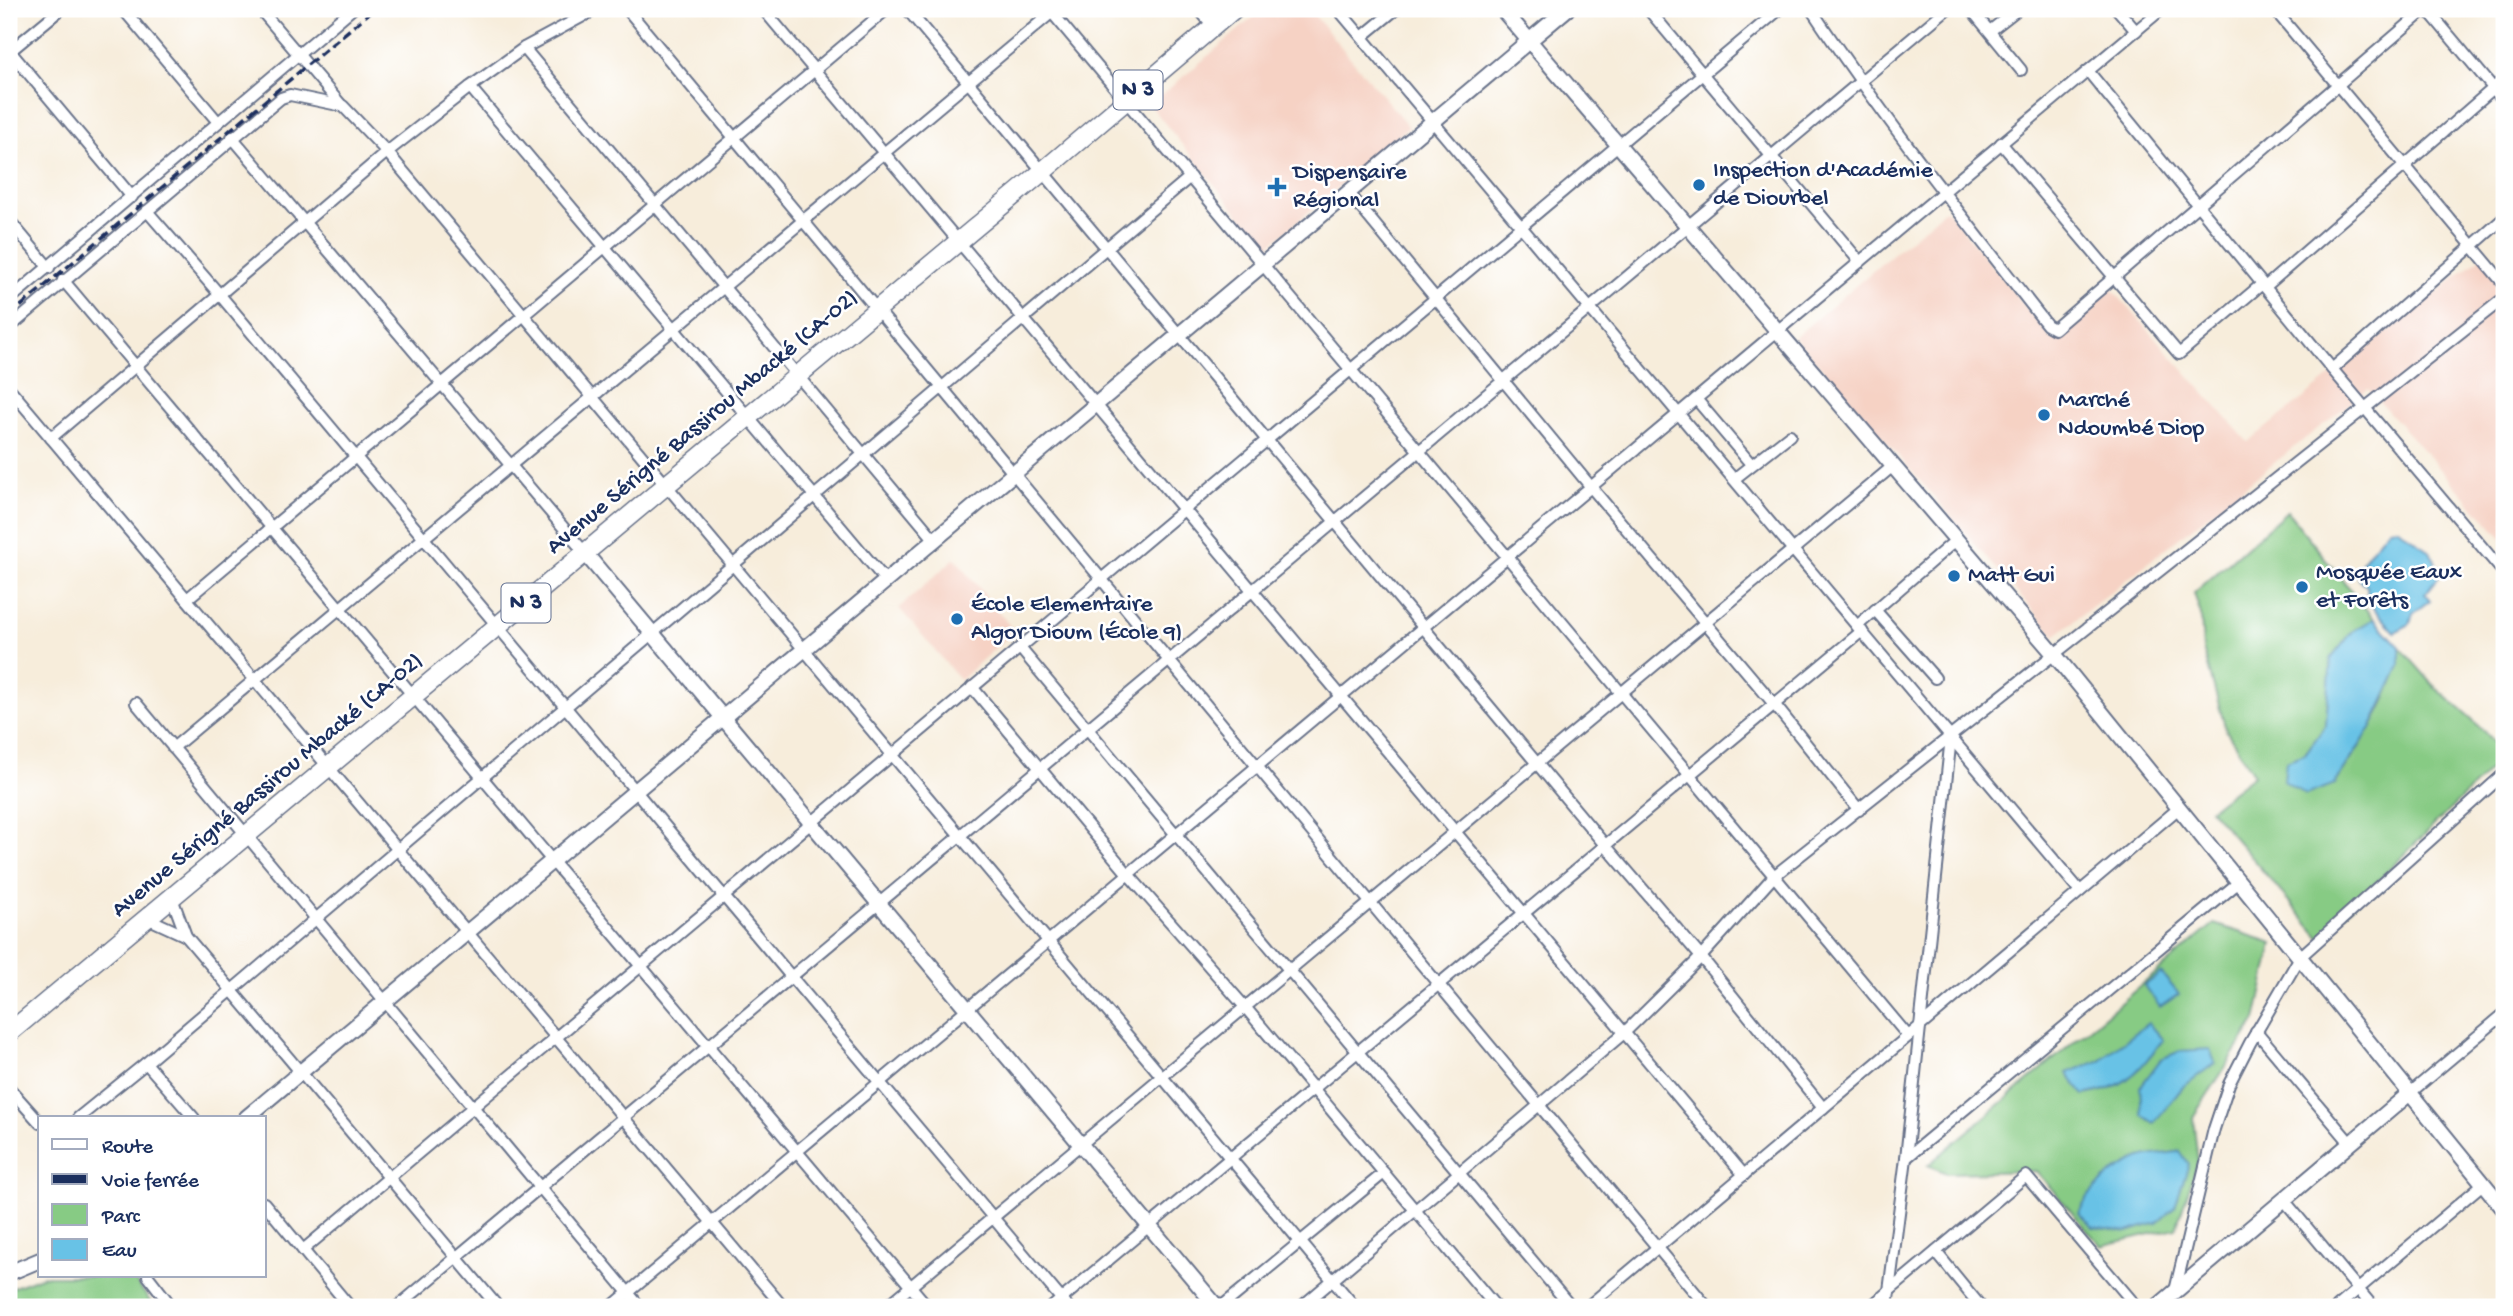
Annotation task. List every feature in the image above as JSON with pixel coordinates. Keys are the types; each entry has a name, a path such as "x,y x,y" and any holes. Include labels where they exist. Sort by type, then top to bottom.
{"main road":[{"name":"Avenue Sérigné Bassirou Mbacké (CA-02)","path":"9,1033 1234,9"}],"street":[{"path":"61,9 9,51 132,197"},
{"path":"123,9 218,122"},
{"path":"260,9 342,106 387,152 1355,1307"},
{"path":"9,300 352,9"},
{"path":"51,438 387,152 524,48 596,9"},
{"path":"627,9 1707,1307"},
{"path":"763,9 1744,1175"},
{"path":"187,599 887,9"},
{"path":"906,9 1536,764 1701,957 1823,1108"},
{"path":"1199,9 1213,26"},
{"path":"1338,9 2080,891"},
{"path":"1362,37 1396,9"},
{"path":"1502,9 2054,654 2504,1209"},
{"path":"248,1116 1567,9"},
{"path":"1648,9 1860,261"},
{"path":"303,1250 1780,9"},
{"path":"1811,9 1859,82 1942,193 2047,325 2054,329 2427,9 2504,101"},
{"path":"397,1307 1947,9"},
{"path":"1971,9 2021,70"},
{"path":"1990,31 2018,9"},
{"path":"2117,9 2136,31"},
{"path":"611,1307 2162,9"},
{"path":"2274,9 2504,284"},
{"path":"173,748 1053,10 1908,1036"},
{"path":"524,48 935,540"},
{"path":"2088,71 2332,369 2504,573"},
{"path":"2001,144 2179,354 2264,285 2504,79"},
{"path":"470,87 886,581"},
{"path":"9,328 62,280 281,98 290,95 342,106"},
{"path":"232,137 1219,1307 1384,1173"},
{"path":"80,1116 1190,177"},
{"path":"1348,192 1591,487 1707,622 1859,810"},
{"path":"147,211 993,1218 1060,1305 1149,1226 1774,704 1859,628 1875,610 1956,540"},
{"path":"2332,369 2504,218"},
{"path":"9,220 49,268"},
{"path":"62,280 928,1307"},
{"path":"1301,1307 1625,1033 1701,957 1774,876 2504,298"},
{"path":"9,388 783,1307"},
{"path":"1696,398 1751,464"},
{"path":"1734,479 1790,435"},
{"path":"886,1307 1893,466"},
{"path":"1875,610 1935,678"},
{"path":"1020,648 1571,1307"},
{"path":"972,687 1496,1307"},
{"path":"136,703 640,1307"},
{"path":"1887,1307 1906,1158 1951,737"},
{"path":"2175,1291 2214,1129 2229,1084 2256,1031 2300,957 2504,774"},
{"path":"1587,1307 2179,808"},
{"path":"1906,1158 2239,882"},
{"path":"172,898 186,936 498,1307"},
{"path":"147,919 186,936"},
{"path":"2157,1307 2504,1014"},
{"path":"2256,1031 2351,1143"},
{"path":"146,1063 192,1116"},
{"path":"9,1088 38,1121"},
{"path":"1870,1307 2026,1176 2137,1307"},
{"path":"2337,1307 2484,1183"},
{"path":"2284,1200 2373,1307"},
{"path":"266,1205 350,1307"},
{"path":"1936,1252 1981,1307"},
{"path":"9,1273 38,1261"},
{"path":"150,1278 172,1307"}],"shaded area":[{"name":"Dispensaire Régional","path":"1263,9 1309,9 1409,127 1266,248 1150,105"},
{"name":"Marché Ndoumbé Diop","path":"1946,209 2052,340 2111,288 2248,442 2485,254 2504,279 2504,540 2368,389 2055,636 1795,337"},
{"name":"École Elementaire Algor Dioum (École 9)","path":"955,558 1014,631 960,680 899,608"}],"green space":[{"path":"2287,511 2374,619 2353,631 2331,659 2326,725 2305,754 2335,784 2385,700 2393,682 2400,647 2436,688 2472,719 2500,749 2492,768 2320,938 2210,809 2254,775 2226,730 2203,649 2201,615 2194,593"},
{"path":"2214,924 2273,943 2256,1020 2193,1117 2198,1162 2176,1228 2101,1246 2036,1171 1946,1173 1928,1165"},
{"path":"38,1278 133,1278 154,1307 9,1307 9,1289"}],"water":[{"path":"2397,527 2430,553 2439,577 2425,594 2430,600 2413,613 2410,624 2395,632 2368,602 2367,585 2360,581 2355,571 2389,528"},
{"path":"2374,619 2400,647 2400,666 2371,728 2335,784 2306,795 2284,781 2286,761 2305,754 2326,725 2331,659 2353,631"},
{"path":"2161,973 2179,994 2160,1007 2144,986"},
{"path":"2148,1023 2163,1040 2146,1061 2122,1083 2084,1095 2067,1073 2099,1061"},
{"path":"2210,1049 2215,1063 2183,1087 2154,1123 2142,1115 2140,1087 2161,1059 2180,1051"},
{"path":"2180,1151 2189,1164 2175,1207 2157,1223 2127,1232 2093,1227 2079,1213 2096,1187 2122,1167 2146,1157"}],"railway":[{"path":"9,316 374,9"}],"place":[{"name":"Inspection d'Académie de Diourbel","path":"1699,185"},
{"name":"Dispensaire Régional","path":"1277,187"},
{"name":"Marché Ndoumbé Diop","path":"2044,415"},
{"name":"Matt Gui","path":"1954,576"},
{"name":"Mosquée Eaux et Forêts","path":"2302,587"},
{"name":"École Elementaire Algor Dioum (École 9)","path":"957,619"}]}
